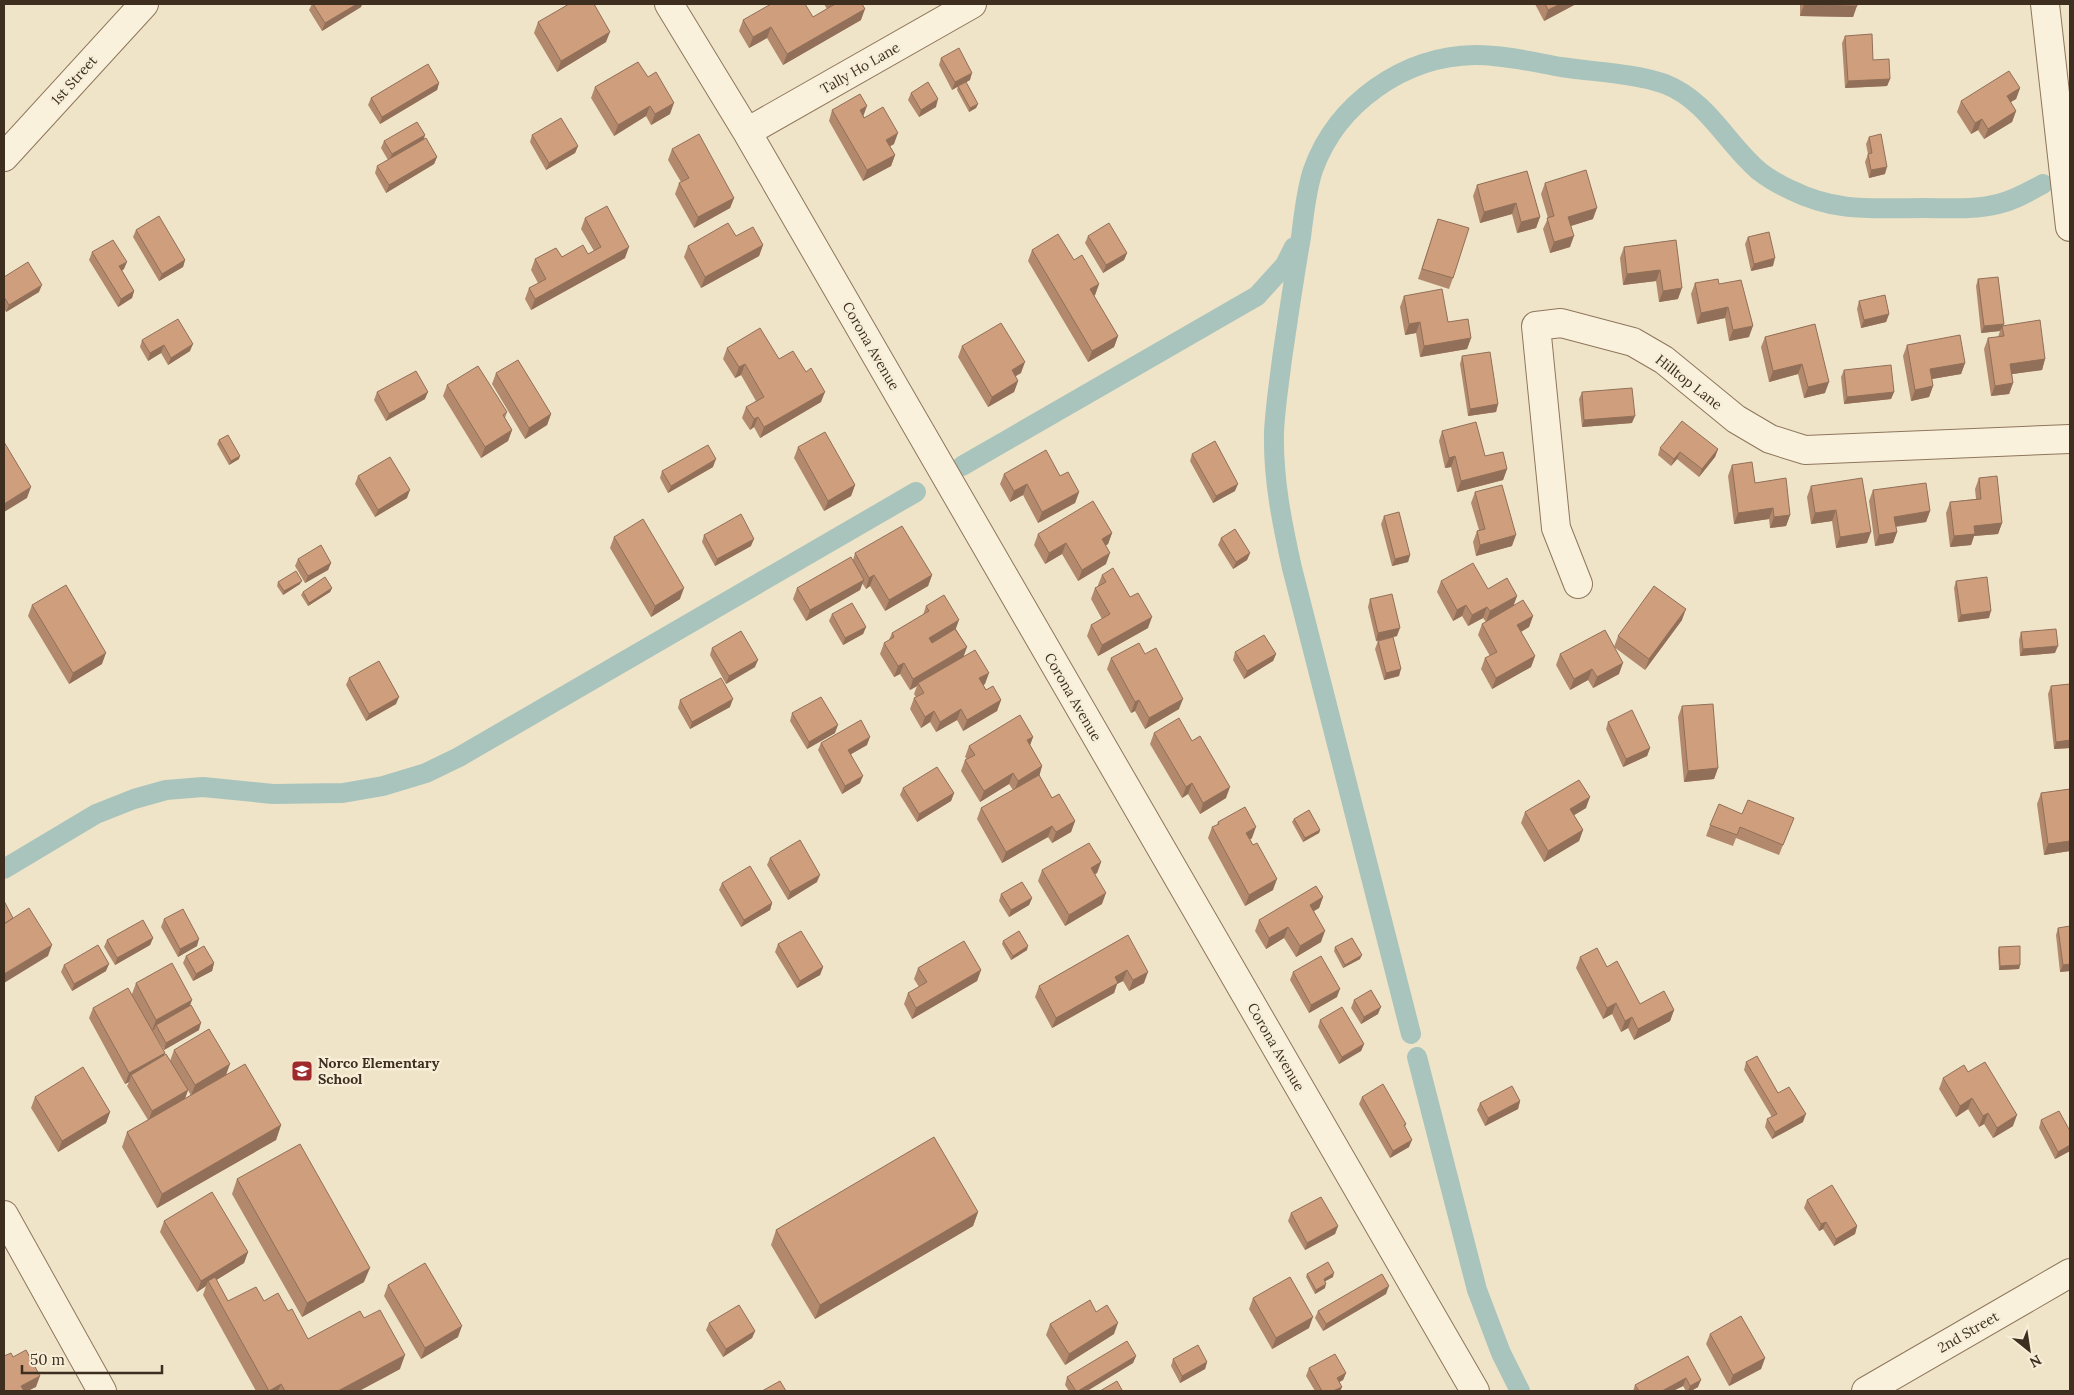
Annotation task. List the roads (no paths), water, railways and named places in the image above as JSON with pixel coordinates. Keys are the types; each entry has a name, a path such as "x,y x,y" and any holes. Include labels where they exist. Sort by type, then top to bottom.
{"street":[{"name":"1st Street","path":"4,157 144,4"},
{"name":"Corona Avenue","path":"669,4 747,132 1475,1391"},
{"name":"Tally Ho Lane","path":"747,132 972,4"},
{"path":"2045,4 2070,227"},
{"name":"Hilltop Lane","path":"1578,584 1556,528 1536,326 1561,323 1633,342 1664,360 1736,419 1770,439 1805,450 2070,439"},
{"path":"4,1216 102,1391"},
{"name":"2nd Street","path":"1866,1391 2070,1273"}],"waterway":[{"path":"1411,1034 1292,568 1282,518 1275,467 1274,433 1277,396 1307,194 1313,170 1324,146 1338,124 1356,104 1376,88 1399,74 1423,64 1449,57 1497,56 1561,67 1627,75 1665,84 1680,91 1705,112 1747,160 1763,174 1791,190 1824,203 1856,208 1980,207 1998,204 2021,196 2043,184"},
{"path":"962,466 1257,296 1285,265 1294,247"},
{"path":"4,869 96,814 134,799 166,790 203,787 273,794 343,793 383,786 426,773 459,757 916,492"},
{"path":"1417,1057 1477,1290 1501,1353 1520,1391"}],"place":[{"name":"Norco Elementary School","path":"302,1071"}]}
